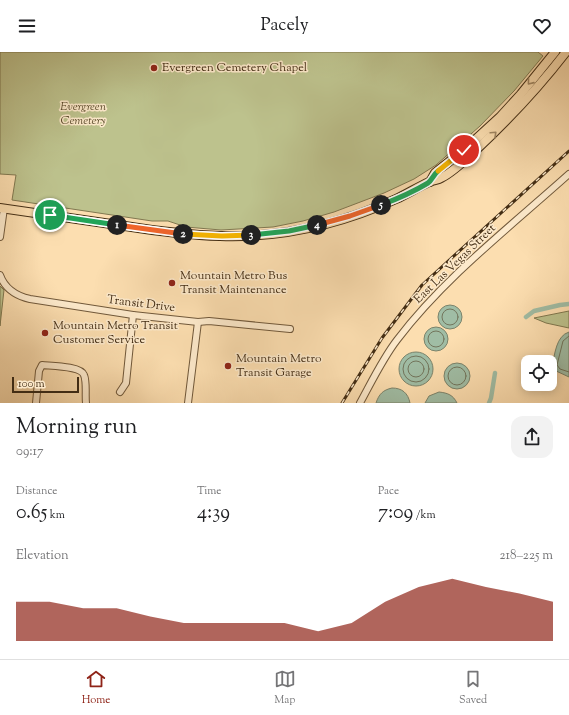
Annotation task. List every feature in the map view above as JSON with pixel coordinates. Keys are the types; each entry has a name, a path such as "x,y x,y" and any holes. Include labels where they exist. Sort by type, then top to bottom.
{"main road":[{"path":"430,182 435,173 464,150 500,117 555,52"},
{"path":"2,208 178,233 222,236 261,234 308,228 350,216 394,200 441,178 469,157 505,123 566,52"}],"street":[{"name":"East Las Vegas Street","path":"360,403 395,342 432,298 475,257 569,174"},
{"path":"0,237 2,208"},
{"name":"Transit Drive","path":"0,275 10,290 23,297 133,316 198,322 209,321 290,330"},
{"path":"120,392 126,383 133,316"},
{"path":"188,403 198,322"},
{"path":"36,403 39,371 42,365 74,368 82,372 85,376 86,403"}],"green space":[{"name":"Evergreen Cemetery","path":"0,52 538,52 543,56 514,91 480,126 436,165 414,179 384,193 334,212 303,221 273,227 221,230 186,227 168,221 152,221 12,200 16,175 0,174"},
{"path":"0,286 4,290 0,326"},
{"path":"569,311 569,328 546,323 534,318"}],"water":[{"path":"450,305 455,306 461,312 461,322 455,328 450,329 445,328 439,322 438,317 439,312 445,306"},
{"path":"436,327 441,328 447,334 447,344 441,350 436,351 431,350 425,344 424,339 425,334 431,328"},
{"path":"569,332 569,377 557,371 557,355 554,355 561,337"},
{"path":"413,352 419,352 423,353 430,359 433,369 432,376 426,383 419,386 413,386 409,385 402,379 399,372 399,366 400,362 406,355"},
{"path":"457,363 466,367 470,376 466,385 457,389 448,385 444,376 448,367"},
{"path":"392,388 399,389 404,392 408,396 410,403 376,403 378,397 382,393"},
{"path":"439,392 450,395 457,403 425,403 429,396"}],"waterway":[{"path":"526,317 534,311 569,304"},
{"path":"489,403 495,373"}],"railway":[{"path":"342,403 382,338 422,285 569,151"}],"place":[{"name":"Evergreen Cemetery Chapel","path":"154,68"},
{"name":"Mountain Metro Bus Transit Maintenance","path":"172,283"},
{"name":"Mountain Metro Transit Customer Service","path":"45,333"},
{"name":"Mountain Metro Transit Garage","path":"228,366"}],"route":[{"path":"50,215 208,236 269,234 289,231 328,223 394,200 430,182 435,173 464,150"}]}
